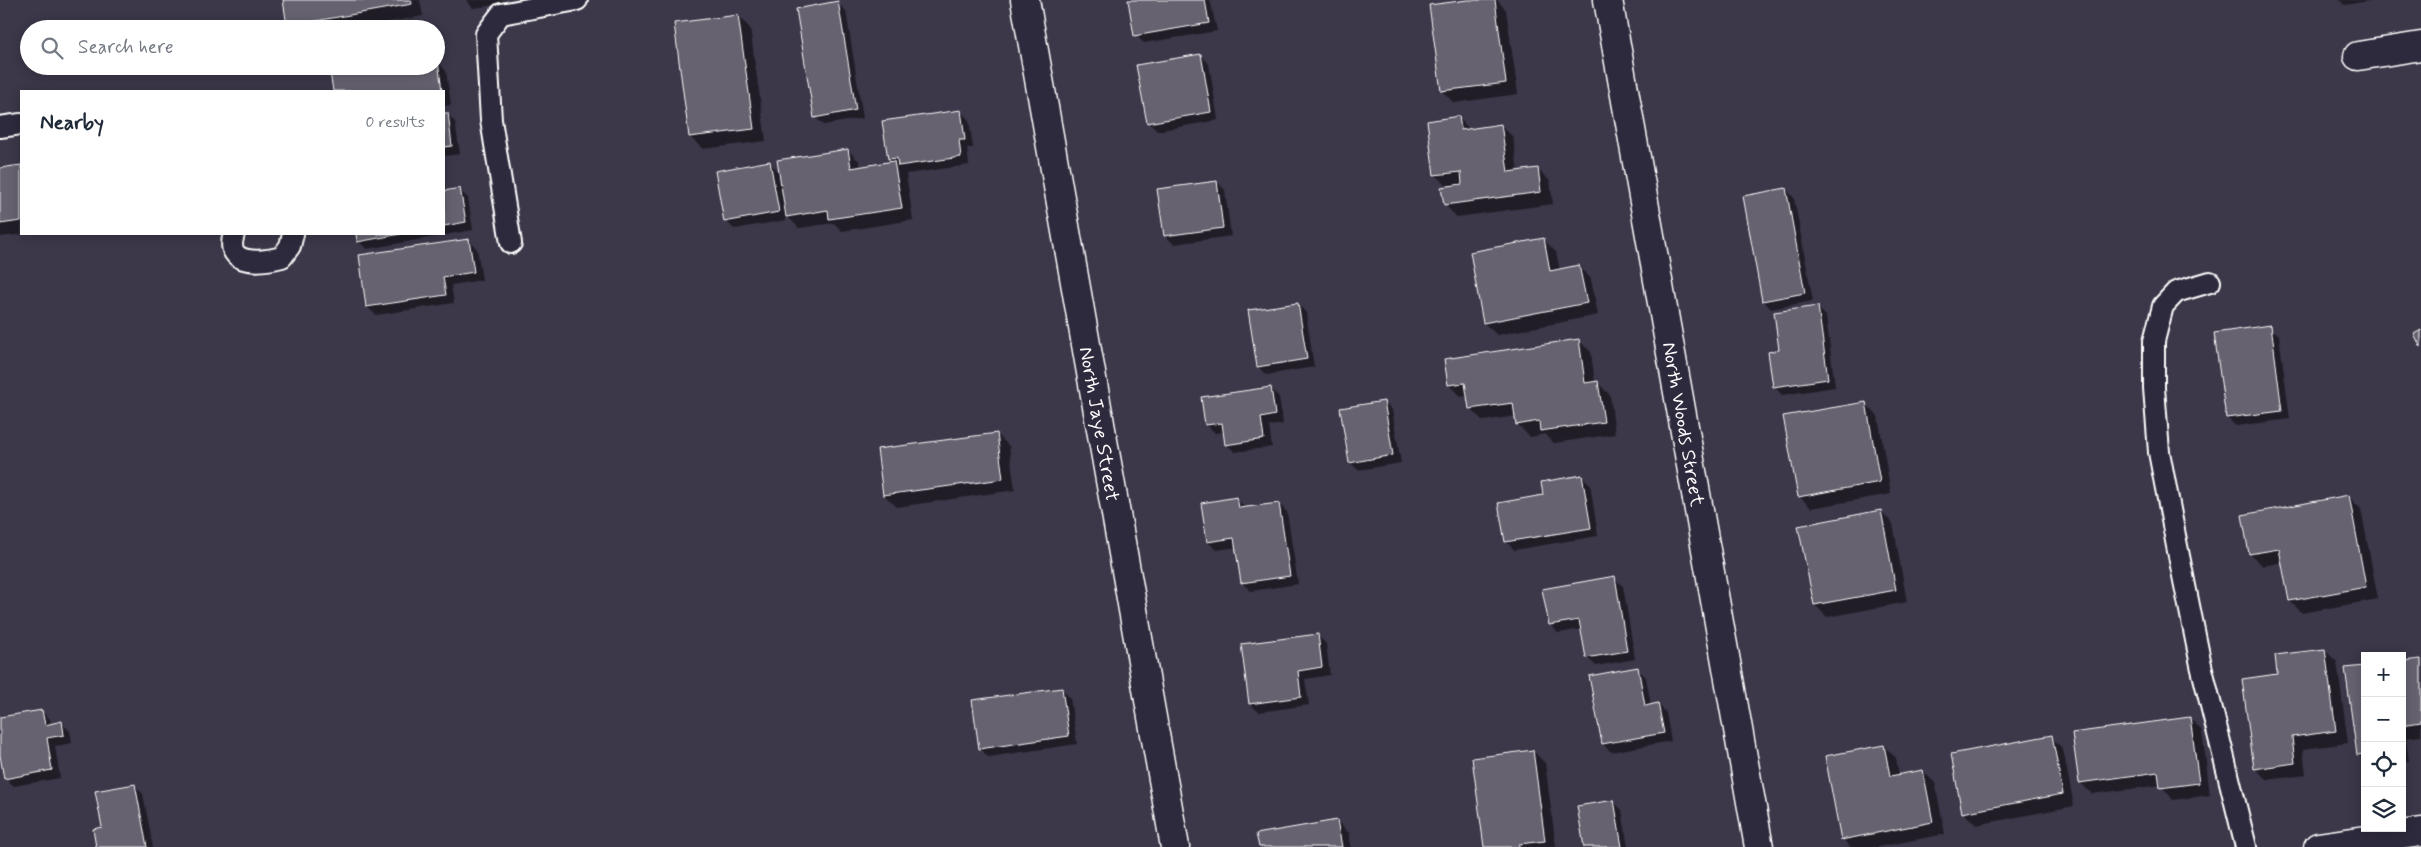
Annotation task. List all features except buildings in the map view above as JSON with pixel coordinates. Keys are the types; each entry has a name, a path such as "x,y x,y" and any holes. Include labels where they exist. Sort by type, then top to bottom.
{"street":[{"name":"North Jaye Street","path":"1025,0 1175,847"},
{"name":"North Woods Street","path":"1608,0 1759,847"},
{"path":"2358,56 2421,46"},
{"path":"2318,847 2421,832"}],"lane":[{"path":"511,243 491,120 486,34 501,14 577,0"},
{"path":"0,127 20,124"},
{"path":"234,235 232,240 234,250 240,258 251,262 282,257 290,246 293,235"},
{"path":"2210,282 2176,292 2163,306 2154,341 2154,388 2159,452 2177,546 2201,665 2246,847"}]}
